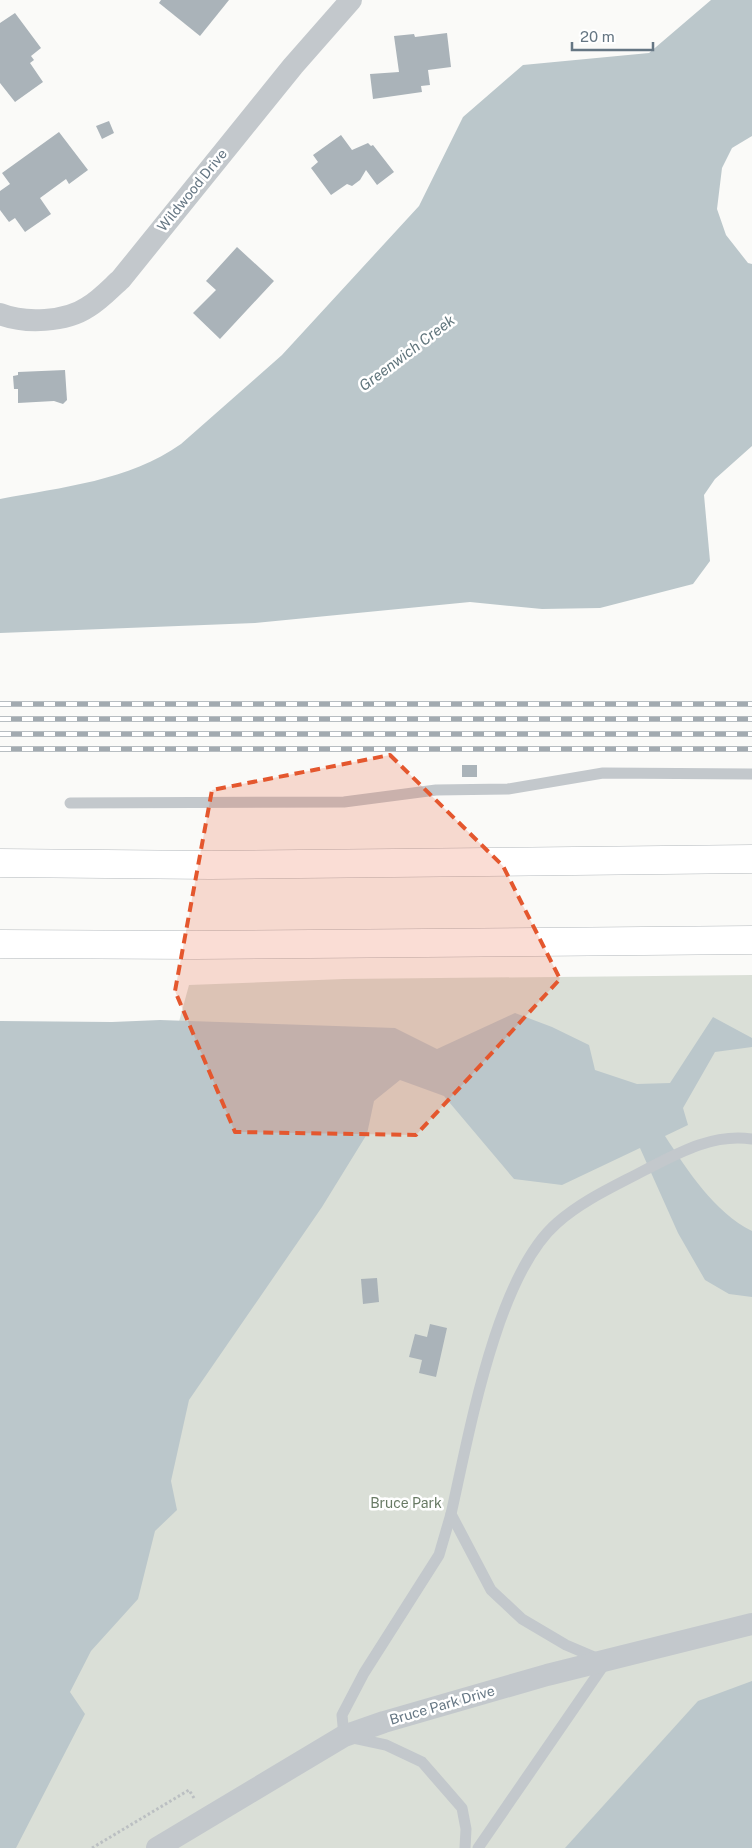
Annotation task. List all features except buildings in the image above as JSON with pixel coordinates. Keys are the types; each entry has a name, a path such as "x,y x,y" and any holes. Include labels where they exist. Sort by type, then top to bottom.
{"highway":[{"path":"0,863 201,865 752,859"},
{"path":"0,944 196,945 752,940"}],"street":[{"name":"Wildwood Drive","path":"0,314 34,319 66,317 88,308 121,278 275,87 351,0"},
{"name":"Bruce Park Drive","path":"157,1848 344,1736 384,1722 547,1675 606,1662 752,1624"}],"lane":[{"path":"70,803 344,802 436,790 508,789 603,773 752,774"},
{"path":"465,1848 466,1829 462,1808 422,1762 386,1744 344,1736 342,1715 364,1673 439,1555 451,1514 474,1414 498,1331 511,1294 524,1266 541,1241 557,1223 586,1201 692,1146 720,1140 752,1139"},
{"path":"451,1514 491,1590 522,1619 566,1645 606,1662 478,1848"}],"path":[{"path":"92,1848 188,1790 198,1806"}],"highlighted area":[{"path":"390,755 503,866 560,979 416,1135 235,1132 175,991 212,790"}],"green space":[{"name":"Bruce Park","path":"752,975 752,1848 0,1848 0,1680 189,985 344,979"}],"water":[{"name":"Greenwich Creek","path":"711,0 752,0 752,136 732,148 722,168 717,209 726,235 748,263 752,264 752,446 715,479 704,495 710,561 693,584 600,608 542,609 470,602 255,623 0,633 0,499 94,481 140,467 181,444 282,355 419,206 463,117 523,65 649,53"},
{"path":"515,1013 552,1027 589,1045 595,1070 637,1084 670,1083 713,1017 752,1038 752,1047 715,1052 683,1108 688,1125 665,1136 703,1190 726,1213 752,1231 752,1297 729,1294 705,1280 678,1233 640,1148 562,1185 514,1179 444,1096 400,1080 374,1101 367,1134 322,1207 189,1400 171,1481 177,1510 155,1531 138,1599 91,1651 70,1692 85,1714 16,1848 0,1848 0,1021 112,1022 160,1020 395,1028 437,1049"},
{"path":"752,1681 752,1848 565,1848 698,1701"}],"railway":[{"path":"0,704 752,704"},
{"path":"0,719 752,719"},
{"path":"0,734 752,734"},
{"path":"0,749 752,749"}]}
